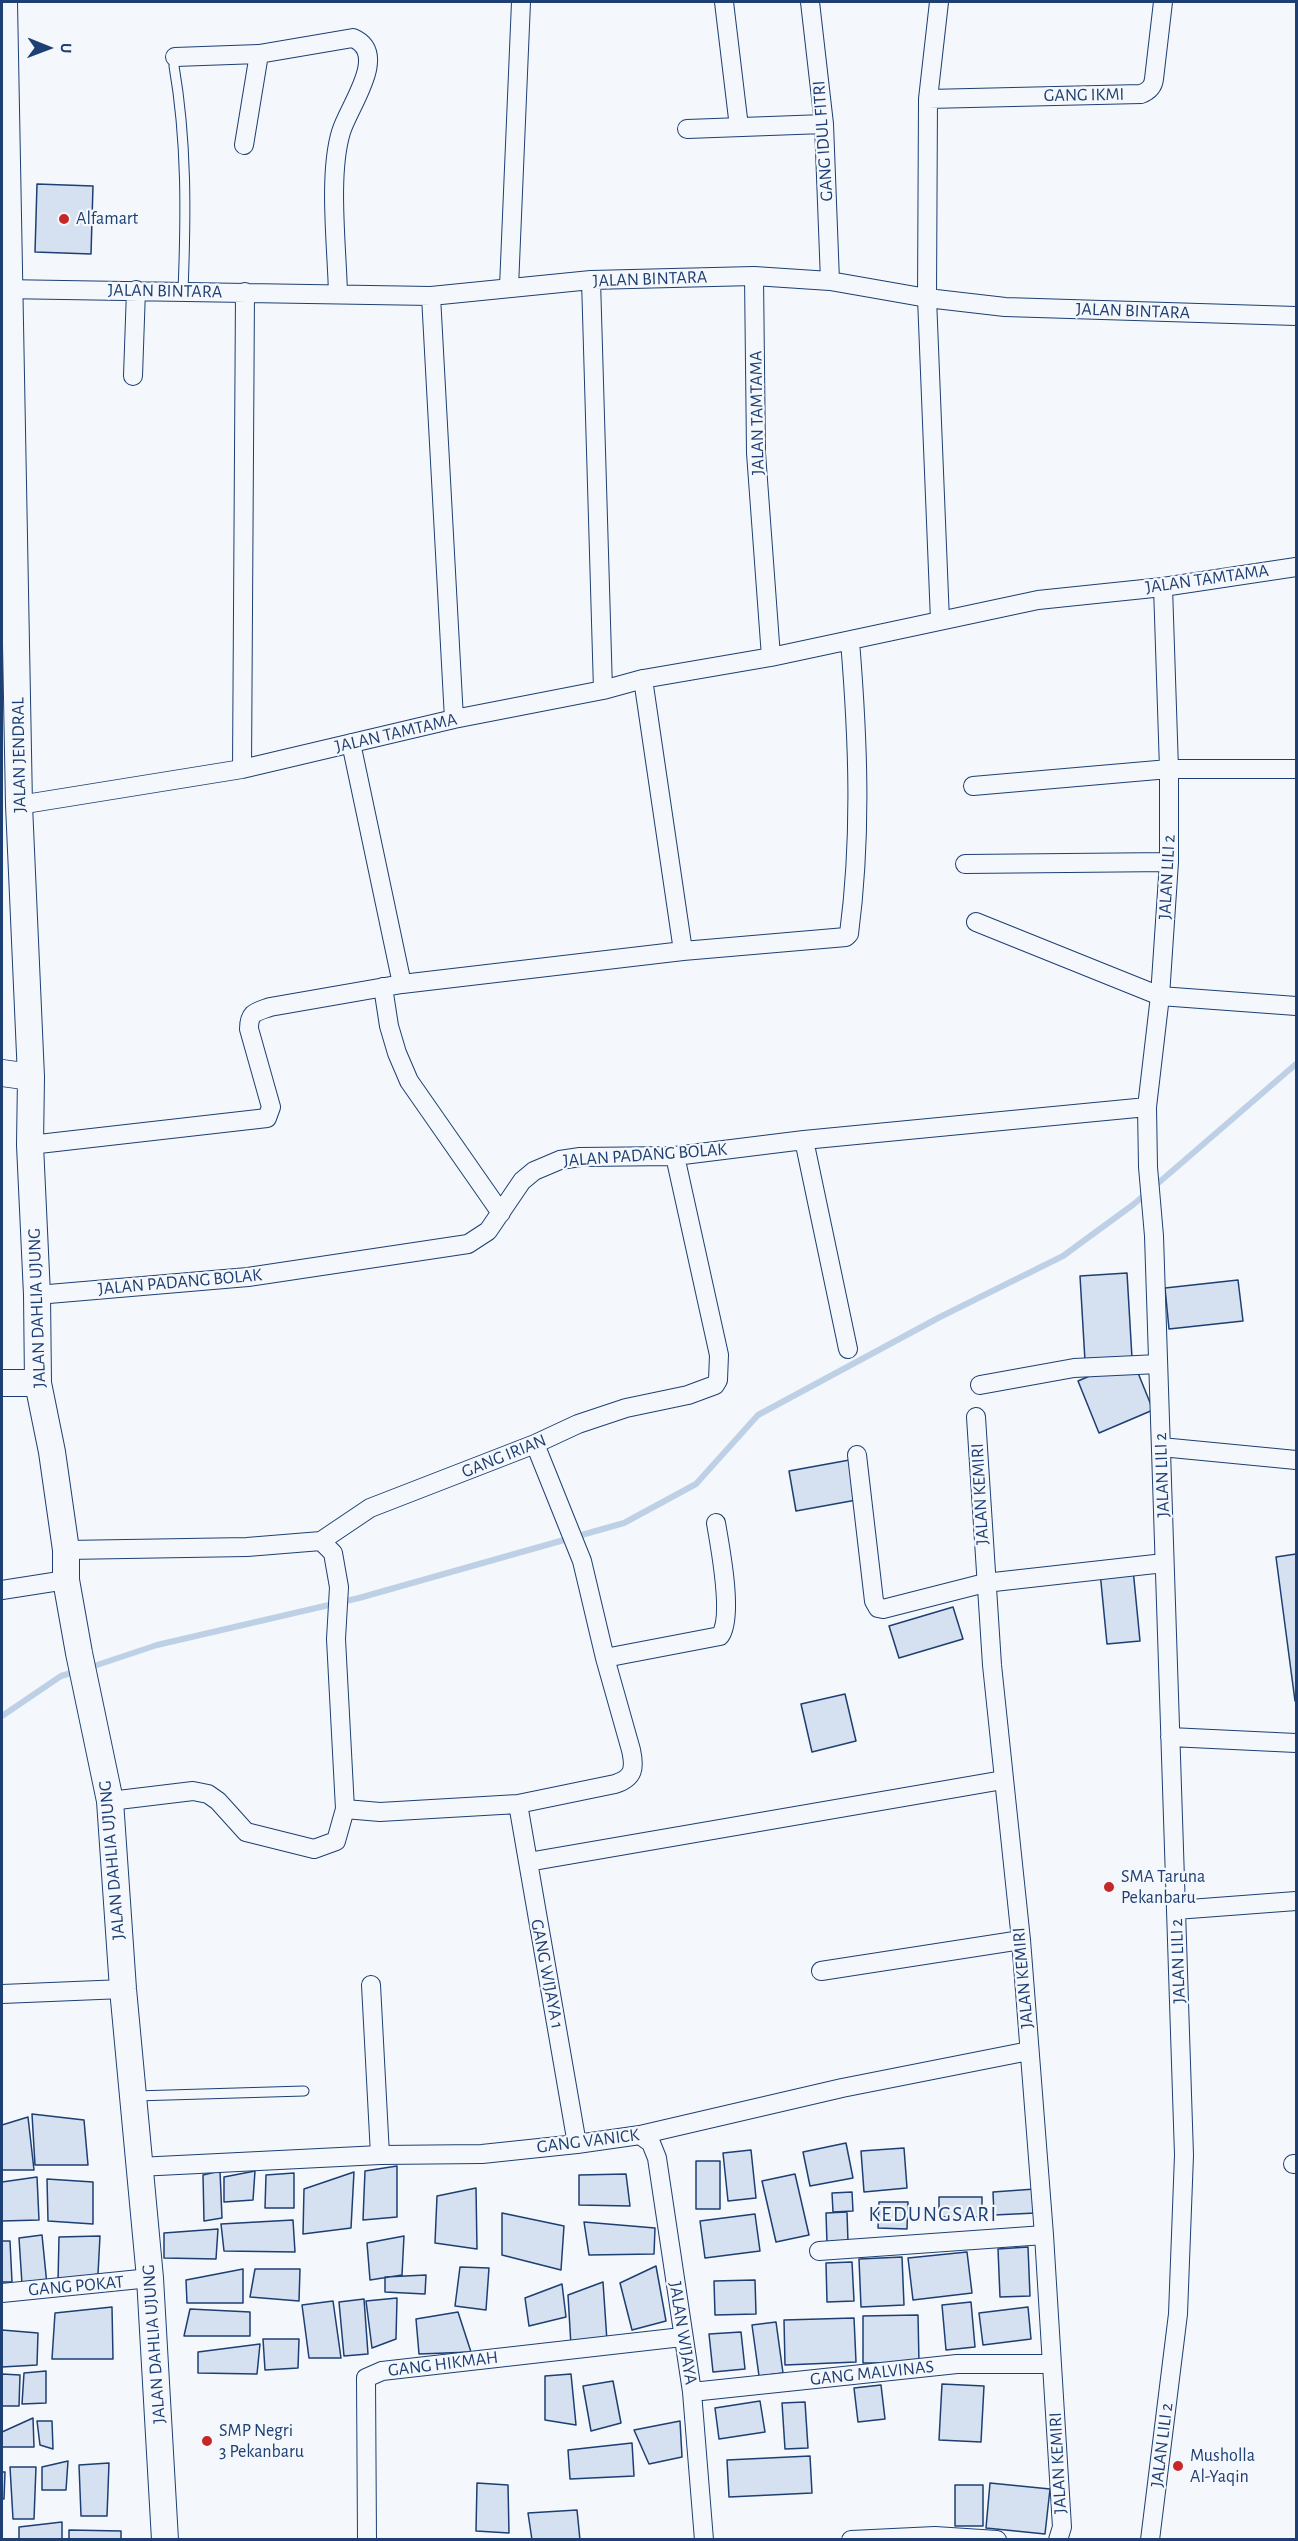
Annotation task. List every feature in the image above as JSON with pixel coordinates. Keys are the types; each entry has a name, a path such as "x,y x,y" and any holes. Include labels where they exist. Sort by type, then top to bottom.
{"main road":[{"name":"JALAN JENDRAL","path":"4,2 13,799 30,1077"},
{"path":"2,1073 30,1077"},
{"name":"JALAN DAHLIA UJUNG","path":"30,1077 38,1383 52,1452 66,1550 66,1580 110,1801 123,1989 150,2278 165,2540"},
{"path":"2,1383 38,1383"}],"street":[{"path":"509,287 520,2"},
{"path":"724,2 739,127"},
{"name":"GANG IDUL FITRI","path":"810,2 824,124 830,281"},
{"path":"939,2 928,99 927,298 940,621"},
{"name":"GANG IKMI","path":"928,99 1146,92 1154,83 1164,2"},
{"path":"175,57 259,54 353,38 360,41 369,55 369,67 341,131 335,158 338,294"},
{"path":"244,145 259,54"},
{"path":"687,129 824,124"},
{"name":"JALAN BINTARA","path":"6,288 431,296 591,280 754,276 830,281 927,298 1005,307 1296,316"},
{"name":"JALAN TAMTAMA","path":"754,276 756,453 771,657"},
{"path":"591,280 603,690"},
{"path":"133,376 135,290"},
{"path":"242,769 245,292"},
{"path":"431,296 454,718"},
{"name":"JALAN TAMTAMA","path":"13,799 242,769 454,718 603,690 643,679 771,657 1038,600 1163,587 1296,567"},
{"name":"JALAN LILI 2","path":"1150,2540 1178,2314 1184,2155 1154,1236 1146,1107 1160,996 1169,862 1169,769 1163,587"},
{"path":"30,1145 267,1118 271,1107 249,1029 249,1019 254,1013 270,1007 402,984 683,951 842,938 849,933 858,827 858,730 850,641"},
{"path":"643,679 683,951"},
{"path":"351,743 402,984"},
{"path":"973,786 1169,769 1296,769"},
{"path":"965,864 1169,862"},
{"path":"976,922 1160,996 1296,1006"},
{"path":"383,987 389,1026 409,1081 501,1213"},
{"name":"JALAN PADANG BOLAK","path":"37,1295 248,1277 468,1244 488,1231 522,1181 534,1171 560,1160 580,1157 675,1156 804,1140 1146,1107"},
{"path":"804,1140 848,1349"},
{"name":"GANG IRIAN","path":"66,1550 247,1547 321,1541 370,1508 535,1444 578,1424 626,1408 688,1395 717,1383 719,1355 675,1156"},
{"path":"980,1384 1074,1368 1158,1364"},
{"name":"JALAN KEMIRI","path":"976,1417 985,1583 1003,1780 1021,1940 1044,2235 1062,2527 1058,2540"},
{"path":"345,1809 380,1812 518,1804 615,1784 625,1781 633,1773 634,1763 631,1750 605,1658 582,1561 535,1444"},
{"path":"1161,1447 1296,1460"},
{"path":"858,1455 874,1601 878,1608 883,1609 985,1583 1164,1563"},
{"path":"605,1658 720,1636 724,1630 725,1610 716,1523"},
{"path":"110,1801 193,1791 208,1794 218,1801 246,1832 314,1849 336,1841 345,1809 336,1639 339,1587 333,1553 321,1541"},
{"path":"2,1590 66,1580"},
{"path":"1170,1737 1296,1743"},
{"path":"528,1862 1003,1780"},
{"name":"GANG WIJAYA 1","path":"518,1804 578,2144"},
{"path":"1176,1910 1296,1901"},
{"path":"821,1971 1021,1940"},
{"path":"371,1985 380,2155"},
{"path":"2,1994 123,1989"},
{"name":"GANG VANICK","path":"138,2167 380,2155 482,2154 578,2144 640,2135 842,2088 1029,2051"},
{"name":"JALAN WIJAYA","path":"640,2135 651,2143 657,2158 692,2392 704,2540"},
{"path":"819,2251 1044,2235"},
{"name":"GANG POKAT","path":"2,2293 150,2278"},
{"name":"GANG HIKMAH","path":"367,2540 366,2378 382,2371 682,2337"},
{"name":"GANG MALVINAS","path":"692,2392 957,2364 1052,2364"},
{"path":"851,2540 935,2536 997,2540"}],"lane":[{"path":"175,57 174,66 184,148 183,291"},
{"path":"133,2096 304,2091"}],"building":[{"name":"Alfamart","path":"37,184 93,186 91,254 35,252"},
{"path":"1127,1273 1132,1358 1085,1361 1080,1276"},
{"path":"1238,1280 1243,1321 1169,1329 1165,1288"},
{"path":"1132,1358 1153,1410 1099,1433 1078,1381"},
{"path":"855,1459 862,1499 796,1511 789,1471"},
{"path":"1296,1554 1296,1701 1295,1701 1276,1557"},
{"path":"1133,1569 1140,1641 1107,1644 1100,1572"},
{"path":"953,1607 963,1639 899,1658 889,1626"},
{"path":"845,1694 856,1741 812,1752 801,1704"},
{"path":"32,2114 84,2120 88,2165 35,2165"},
{"path":"28,2117 34,2170 2,2170 2,2125"},
{"path":"846,2143 853,2178 810,2186 803,2152"},
{"path":"904,2148 907,2188 864,2192 861,2151"},
{"path":"751,2150 756,2198 728,2201 723,2153"},
{"path":"696,2161 720,2161 720,2209 696,2209"},
{"path":"397,2166 397,2217 363,2220 365,2171"},
{"path":"220,2171 222,2218 204,2221 203,2175"},
{"path":"255,2171 253,2200 224,2202 224,2177"},
{"path":"354,2172 351,2228 303,2234 304,2189"},
{"path":"294,2173 294,2208 265,2208 266,2175"},
{"path":"626,2174 630,2206 579,2205 579,2175"},
{"path":"795,2174 809,2235 776,2242 762,2181"},
{"path":"37,2177 39,2220 2,2221 2,2182"},
{"path":"47,2179 93,2182 93,2224 48,2221"},
{"path":"476,2188 477,2249 435,2243 437,2196"},
{"path":"1035,2189 1036,2213 994,2215 993,2192"},
{"path":"852,2192 853,2211 833,2212 832,2193"},
{"path":"939,2197 982,2197 982,2217 939,2217"},
{"path":"879,2202 908,2202 907,2229 878,2228"},
{"path":"847,2212 848,2242 827,2243 826,2213"},
{"path":"502,2213 564,2226 561,2270 502,2255"},
{"path":"755,2214 760,2251 705,2258 700,2221"},
{"path":"293,2220 295,2252 224,2251 221,2224"},
{"path":"584,2222 655,2228 654,2254 589,2255"},
{"path":"218,2229 216,2259 164,2258 164,2233"},
{"path":"42,2235 47,2285 22,2284 19,2238"},
{"path":"100,2236 98,2274 58,2282 59,2237"},
{"path":"404,2236 402,2275 370,2280 367,2243"},
{"path":"2,2241 10,2241 12,2282 2,2282"},
{"path":"1028,2247 1030,2296 1000,2297 998,2249"},
{"path":"967,2252 972,2293 913,2300 908,2258"},
{"path":"902,2257 904,2305 861,2307 859,2259"},
{"path":"852,2262 854,2301 827,2302 826,2263"},
{"path":"656,2266 666,2321 632,2330 620,2283"},
{"path":"460,2267 489,2268 486,2310 455,2306"},
{"path":"243,2269 243,2303 187,2303 186,2280"},
{"path":"255,2269 300,2269 299,2301 250,2297"},
{"path":"426,2275 425,2294 385,2292 385,2277"},
{"path":"755,2280 756,2314 715,2315 714,2281"},
{"path":"603,2282 607,2341 571,2346 568,2295"},
{"path":"562,2284 566,2317 529,2326 525,2298"},
{"path":"397,2298 396,2339 372,2348 366,2301"},
{"path":"364,2299 368,2354 344,2356 339,2302"},
{"path":"333,2301 341,2358 309,2358 302,2305"},
{"path":"971,2302 975,2347 946,2350 942,2305"},
{"path":"112,2307 113,2359 52,2359 55,2313"},
{"path":"1028,2307 1031,2339 983,2345 979,2313"},
{"path":"190,2309 250,2312 250,2336 184,2336"},
{"path":"458,2312 471,2352 419,2354 416,2319"},
{"path":"918,2315 919,2363 863,2363 863,2316"},
{"path":"854,2318 856,2362 785,2365 784,2320"},
{"path":"776,2322 783,2373 759,2376 752,2325"},
{"path":"2,2330 38,2333 37,2365 2,2367"},
{"path":"741,2332 745,2369 713,2372 709,2334"},
{"path":"263,2339 299,2339 298,2368 265,2370"},
{"path":"260,2344 257,2374 198,2373 198,2352"},
{"path":"46,2371 46,2403 22,2404 24,2373"},
{"path":"2,2374 20,2375 19,2406 2,2406"},
{"path":"571,2374 576,2425 545,2420 545,2376"},
{"path":"613,2381 621,2423 591,2431 583,2386"},
{"path":"942,2384 984,2386 981,2442 939,2440"},
{"path":"881,2385 885,2419 858,2422 854,2388"},
{"path":"760,2401 765,2432 719,2439 715,2408"},
{"path":"805,2402 808,2448 785,2449 782,2403"},
{"path":"33,2418 34,2447 2,2447 2,2432"},
{"path":"37,2421 52,2421 53,2449 40,2445"},
{"path":"680,2421 682,2457 649,2464 634,2430"},
{"path":"632,2443 634,2476 570,2479 568,2450"},
{"path":"810,2456 812,2493 729,2497 727,2460"},
{"path":"68,2461 66,2490 42,2490 42,2467"},
{"path":"109,2463 107,2516 81,2516 79,2465"},
{"path":"10,2467 36,2467 34,2519 13,2519"},
{"path":"2,2472 5,2472 4,2499 2,2499"},
{"path":"477,2483 508,2485 509,2533 476,2531"},
{"path":"990,2483 1050,2489 1045,2534 986,2528"},
{"path":"955,2485 983,2485 983,2526 955,2526"},
{"path":"577,2510 580,2540 532,2540 528,2513"},
{"path":"62,2522 62,2540 19,2540 19,2527"},
{"path":"69,2530 121,2531 121,2540 69,2540"}],"waterway":[{"path":"88,1668 157,1645 359,1598 624,1523 696,1484 758,1415 940,1317 1063,1256 1134,1204 1296,1064"},
{"path":"2,1716 61,1676 78,1671"}],"place":[{"name":"Alfamart","path":"64,219"},
{"name":"SMA Taruna Pekanbaru","path":"1109,1887"},
{"name":"SMP Negri 3 Pekanbaru","path":"207,2441"},
{"name":"Musholla Al-Yaqin","path":"1178,2466"}],"district":[{"name":"KEDUNGSARI","path":"933,2215"}]}
